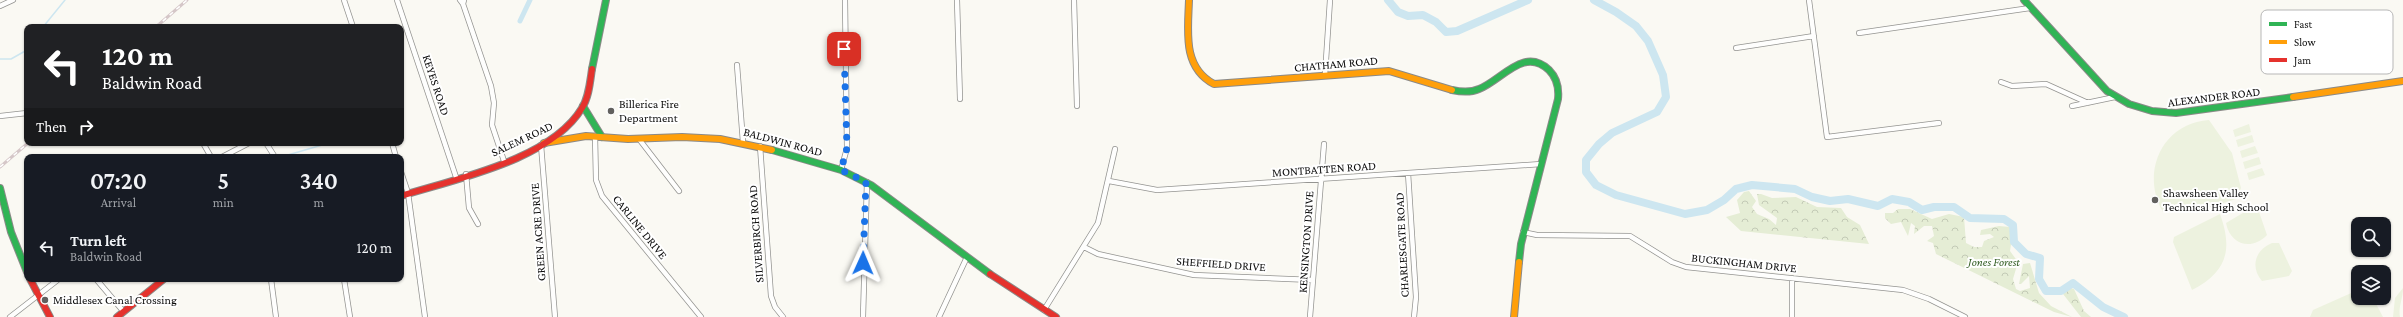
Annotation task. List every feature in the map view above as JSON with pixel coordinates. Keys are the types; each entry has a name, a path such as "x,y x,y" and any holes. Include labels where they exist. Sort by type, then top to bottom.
{"street":[{"path":"0,6 13,0"},
{"path":"344,0 352,24"},
{"name":"KEYES ROAD","path":"397,0 456,177"},
{"path":"841,170 847,148 845,0"},
{"path":"957,0 960,99"},
{"path":"1074,0 1077,106"},
{"name":"CHATHAM ROAD","path":"1189,0 1190,59 1197,73 1204,80 1214,84 1224,85 1325,75 1389,71 1455,91 1471,92 1490,86 1508,69 1518,63 1530,61 1541,64 1554,76 1559,93 1523,232 1517,266 1514,317"},
{"path":"1325,75 1330,0"},
{"path":"1809,0 1827,137 1939,123"},
{"name":"ALEXANDER ROAD","path":"2024,0 2094,78 2115,97 2142,110 2178,114 2403,81"},
{"path":"462,1 491,86 494,102 492,125 504,161"},
{"name":"SALEM ROAD","path":"404,195 504,161 543,144 567,129 583,106 604,1"},
{"path":"1859,33 2030,8"},
{"path":"1736,48 1814,36"},
{"path":"737,65 743,142"},
{"path":"2001,82 2012,86 2046,84 2088,103"},
{"path":"2072,106 2115,97"},
{"path":"583,106 598,136"},
{"path":"0,116 24,113"},
{"name":"BALDWIN ROAD","path":"543,144 568,138 598,136 639,139 682,137 743,142 841,170 866,182 967,257 1056,317"},
{"name":"CARLINE DRIVE","path":"598,136 596,173 600,194 701,317"},
{"path":"639,139 679,191"},
{"name":"GREEN ACRE DRIVE","path":"543,144 555,317"},
{"name":"KENSINGTON DRIVE","path":"1310,317 1324,144"},
{"path":"228,154 243,146"},
{"name":"SILVERBIRCH ROAD","path":"760,146 771,296 775,307 783,317"},
{"path":"1044,310 1098,223 1109,181 1115,149"},
{"name":"MONTBATTEN ROAD","path":"1109,181 1157,190 1541,164"},
{"name":"CHARLESGATE ROAD","path":"1408,173 1416,297 1414,317"},
{"path":"466,174 469,208 478,224"},
{"path":"404,181 408,193 425,317"},
{"path":"863,317 866,182"},
{"path":"0,188 9,228 24,265"},
{"name":"BUCKINGHAM DRIVE","path":"1523,232 1556,236 1625,235 1637,238 1668,259 1686,267 1903,290 1929,299 1965,317"},
{"name":"SHEFFIELD DRIVE","path":"1084,247 1098,254 1194,275 1313,280"},
{"path":"939,317 967,257"},
{"path":"1792,278 1792,317"},
{"path":"32,282 50,317"},
{"path":"10,317 55,282"},
{"path":"99,282 124,312"},
{"path":"117,317 160,282"},
{"path":"271,282 276,317"},
{"path":"344,282 350,317"}],"green space":[{"path":"2209,120 2232,153 2241,188 2236,199 2201,210 2163,212 2156,197 2154,182 2155,167 2160,152 2168,140 2179,130 2193,123"},
{"path":"2249,124 2251,132 2235,137 2233,130"},
{"path":"2252,135 2254,142 2238,147 2236,140"},
{"path":"2255,146 2258,153 2242,158 2240,151"},
{"path":"2259,157 2261,164 2245,169 2243,162"},
{"path":"2262,168 2265,175 2249,180 2247,173"},
{"path":"1749,191 1756,201 1752,207 1757,214 1769,219 1776,225 1777,218 1759,205 1757,194 1772,198 1796,197 1817,207 1841,208 1847,217 1860,225 1869,244 1741,231 1726,217 1740,213 1737,200 1744,192"},
{"path":"2253,207 2258,209 2267,235 2255,243 2242,243 2237,241 2232,236 2226,223"},
{"name":"Jones Forest","path":"1898,209 1910,209 1932,219 1949,214 1964,217 1966,243 1974,247 1982,247 1984,241 1994,237 1990,234 1980,235 1981,230 1999,226 2010,227 2013,232 2010,251 2018,262 2013,279 2016,289 2020,291 2030,288 2029,276 2021,284 2019,284 2023,264 2030,263 2039,293 2051,306 2072,317 2054,312 1936,254 1933,243 1927,241 1934,236 1932,226 1924,226 1914,234 1915,226 1911,223 1908,236 1901,222 1891,224 1885,218 1885,213 1893,213"},
{"path":"2220,214 2226,239 2224,259 2220,268 2213,276 2192,290 2173,242 2174,237"},
{"path":"2272,243 2279,243 2292,271 2289,276 2262,281 2256,270 2256,259 2258,254 2266,246"},
{"path":"2068,287 2074,289 2084,311 2091,317 2081,317 2063,294"},
{"path":"2403,288 2400,317 2393,317 2395,298"},
{"path":"2351,293 2351,305 2377,305 2383,317 2310,317 2313,310"}],"waterway":[{"path":"45,24 65,0"},
{"path":"520,21 530,0"},
{"path":"1388,0 1398,12 1408,16 1423,15 1436,22 1446,32 1457,31 1528,0"},
{"path":"1594,0 1616,12 1636,26 1648,41 1663,75 1666,97 1657,112 1612,133 1599,144 1586,160 1586,172 1596,185 1616,195 1685,214 1707,210 1724,200 1736,189 1752,185 1795,189 1812,197 1830,201 1848,199 1878,206 1892,199 1909,202 1922,210 1934,207 1954,207 1970,218 2004,219 2013,225 2014,242 2026,254 2040,258 2039,279 2046,291 2061,291 2073,283 2103,307 2124,317"},
{"path":"0,59 11,59 24,52"},
{"path":"291,154 319,146"}],"railway":[{"path":"159,24 187,0"},
{"path":"0,167 24,146"}],"traffic: fast":[{"path":"592,69 606,0"},
{"path":"2024,0 2107,91 2129,104 2152,111 2176,113 2293,97"},
{"path":"1452,90 1466,92 1476,90 1488,85 1513,67 1522,63 1531,62 1540,64 1549,70 1556,80 1558,99 1521,244 1519,262"},
{"path":"583,106 602,137"},
{"path":"772,150 841,170 871,185 990,274"},
{"path":"0,188 11,232 24,264"}],"traffic: slow":[{"path":"1189,0 1188,36 1192,58 1196,68 1204,77 1214,84 1389,71 1452,90"},
{"path":"2293,97 2403,81"},
{"path":"544,143 586,136 628,139 682,137 720,139 772,150"},
{"path":"1514,317 1519,262"}],"traffic: jam":[{"path":"404,195 500,165 525,154 548,141 568,126 582,108 588,94 592,69"},
{"path":"990,274 1056,317"},
{"path":"32,282 50,317"},
{"path":"117,317 160,282"}],"place":[{"name":"Billerica Fire Department","path":"611,111"},
{"name":"Shawsheen Valley Technical High School","path":"2155,200"},
{"name":"Middlesex Canal Crossing","path":"45,300"}],"route":[{"path":"844,49 847,148 841,170 866,182 863,263"}]}
